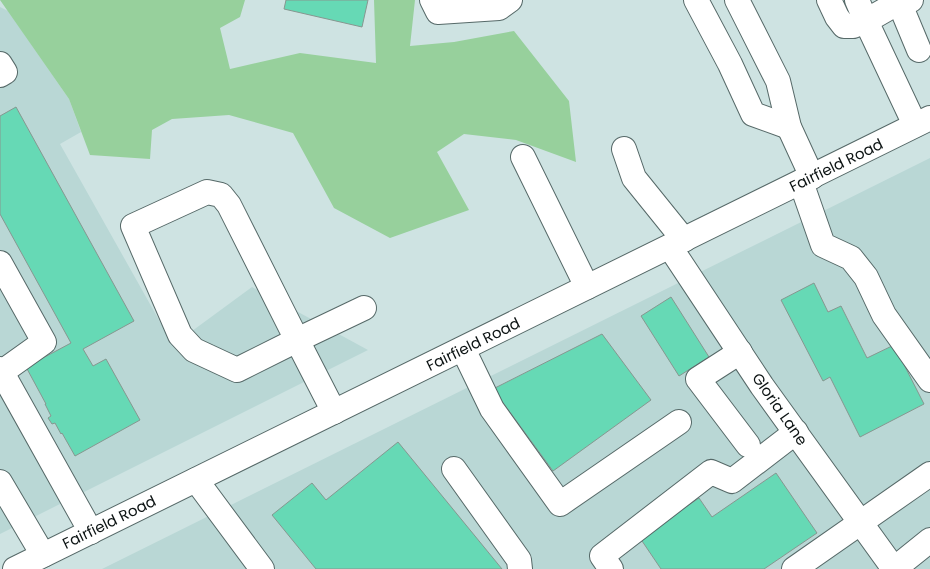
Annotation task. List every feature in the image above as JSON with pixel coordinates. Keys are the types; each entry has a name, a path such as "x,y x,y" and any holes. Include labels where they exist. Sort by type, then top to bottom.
{"street":[{"path":"432,0 438,12 499,8 510,0"},
{"path":"696,0 730,64 753,114 789,126"},
{"path":"737,0 778,82 789,126 807,179 823,245 851,258 866,277 884,315 930,380"},
{"path":"829,0 837,17 844,26 853,26 866,21 908,1 930,3"},
{"path":"857,0 866,21 923,122"},
{"path":"908,1 919,50"},
{"path":"0,64 5,72 0,76"},
{"name":"Fairfield Road","path":"15,569 923,122"},
{"name":"Gloria Lane","path":"624,149 634,178 656,206 740,352 762,386 894,569"},
{"path":"523,157 587,288"},
{"path":"334,412 297,340 229,205 221,195 207,192 133,226 180,335 194,350 237,370 297,340 364,308"},
{"path":"0,263 44,342 1,371 91,532"},
{"path":"463,349 492,409 560,504 679,422"},
{"path":"740,352 698,379 748,445"},
{"path":"611,569 602,556 712,472 732,480 796,432"},
{"path":"454,469 519,560 520,569"},
{"path":"794,569 930,474"},
{"path":"196,480 262,569"},
{"path":"0,482 44,555"},
{"path":"894,569 930,540"}],"shaded area":[{"path":"0,7 8,11 69,99 81,132 60,144 173,345 252,287 368,350 0,534"},
{"path":"930,158 930,569 102,569"}],"green space":[{"path":"0,0 245,0 240,17 220,28 230,69 300,53 376,63 374,0 415,0 410,46 454,42 514,31 569,101 576,162 516,140 464,134 437,152 469,210 390,238 334,208 293,133 229,115 172,119 152,130 150,159 90,155 69,99"}],"building":[{"path":"286,0 368,0 362,27 284,9"},
{"path":"16,107 134,321 83,349 93,366 106,359 140,420 75,456 55,423 52,424 48,418 51,416 46,404 26,367 71,343 0,214 0,116"},
{"path":"814,283 828,312 841,306 867,358 894,345 924,404 860,437 830,377 823,381 781,300"},
{"path":"671,297 709,357 679,376 641,316"},
{"path":"602,334 651,400 553,471 493,389"},
{"path":"398,442 502,569 316,569 272,515 312,483 326,500"},
{"path":"776,473 817,533 764,569 661,569 640,538 699,498 712,517"}]}
